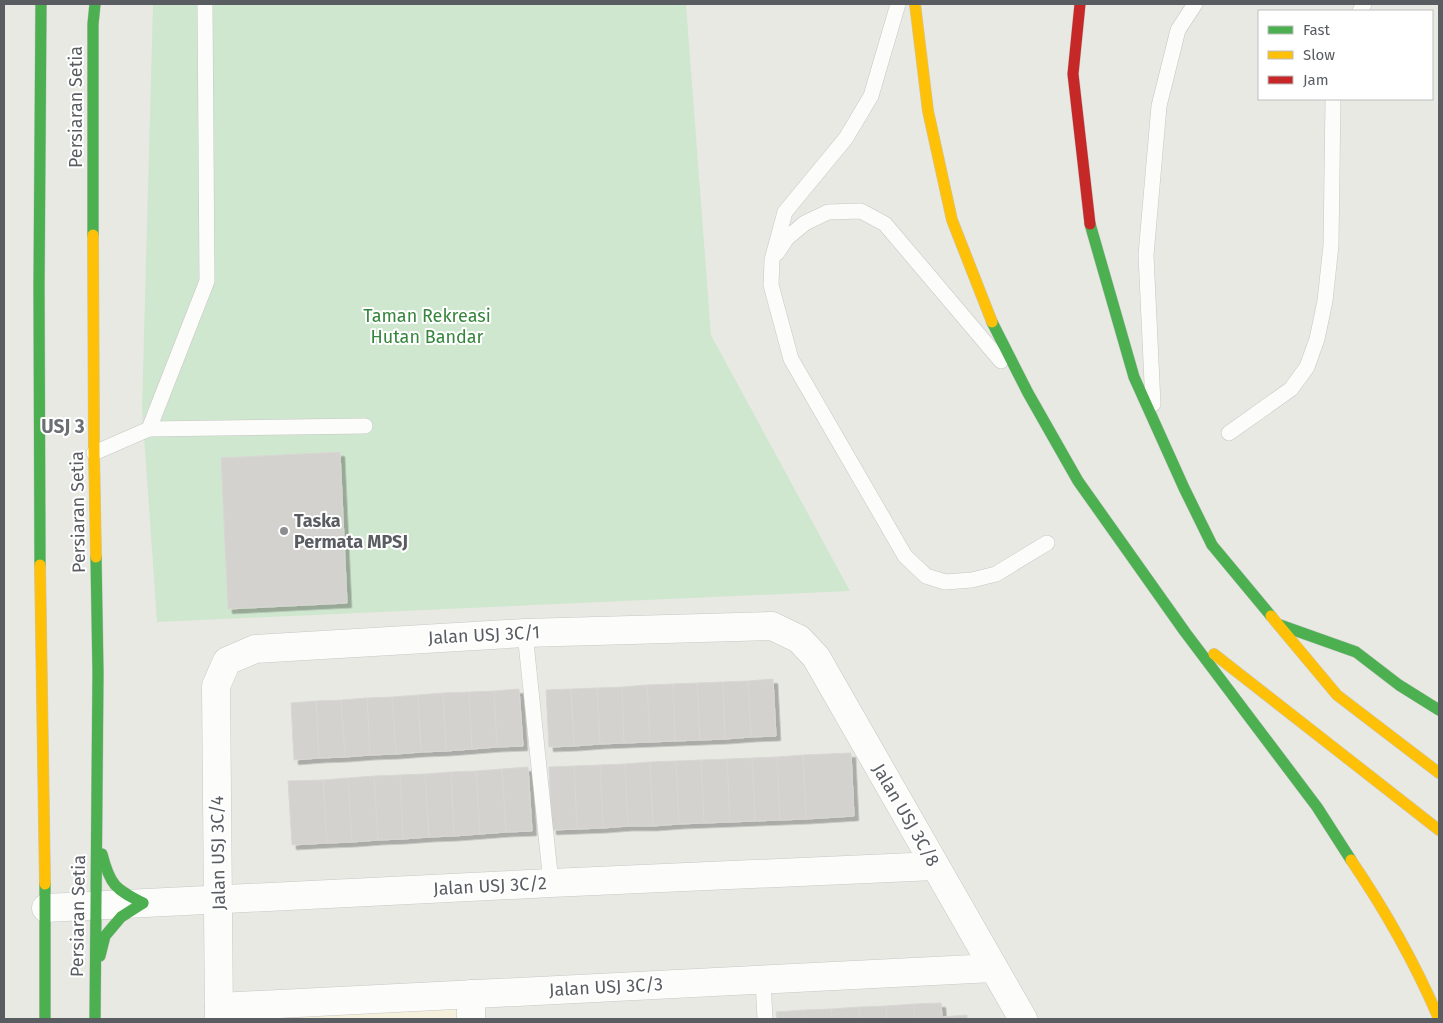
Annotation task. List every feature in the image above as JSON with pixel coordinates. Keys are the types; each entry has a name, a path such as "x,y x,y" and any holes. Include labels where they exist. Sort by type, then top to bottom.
{"main road":[{"name":"Persiaran Setia","path":"41,4 39,202 40,569 46,908 45,1019"},
{"name":"Persiaran Setia","path":"95,4 93,24 94,453 98,673 95,1019"},
{"path":"915,4 928,111 952,220 988,314 1028,393 1078,481 1185,632 1318,807 1372,891 1422,980 1439,1019"},
{"path":"1080,4 1073,74 1089,219 1134,377 1184,488 1212,545 1338,695 1439,773"},
{"path":"1278,624 1356,652 1399,685 1439,710"},
{"path":"1185,632 1439,830"},
{"path":"96,825 105,868 111,884 122,893 143,903"},
{"path":"95,975 105,936 121,917 143,903"}],"street":[{"name":"Jalan USJ 3C/1","path":"216,686 228,661 254,649 525,633 772,626"},
{"name":"Jalan USJ 3C/8","path":"772,626 799,639 816,657 1023,1019"},
{"name":"Jalan USJ 3C/4","path":"216,686 219,1013"},
{"name":"Jalan USJ 3C/2","path":"46,908 935,866"},
{"name":"Jalan USJ 3C/3","path":"219,1013 471,1007 763,980 993,968"}],"lane":[{"path":"149,429 207,281 205,4"},
{"path":"898,4 870,96 846,138 785,212 772,260 771,285 791,359 905,556 926,576 945,582 972,580 996,574 1047,543"},
{"path":"1154,422 1146,256 1158,106 1178,30 1195,4"},
{"path":"1229,433 1291,389 1307,367 1318,339 1325,301 1331,245 1332,100"},
{"path":"772,260 787,238 805,223 828,212 861,211 885,224 1028,393"},
{"path":"94,453 149,429 365,426"},
{"path":"525,633 550,883"},
{"path":"763,980 765,1019"}],"shaded area":[{"path":"461,1005 461,1019 230,1019"}],"green space":[{"name":"Taman Rekreasi Hutan Bandar","path":"153,4 686,4 711,335 850,591 157,622 142,407"}],"building":[{"name":"Taska Permata MPSJ","path":"340,452 347,603 228,609 221,458"},
{"path":"773,679 776,736 751,737 748,681"},
{"path":"748,681 751,737 725,739 723,682"},
{"path":"723,682 725,739 700,740 697,683"},
{"path":"697,683 700,740 675,741 673,684"},
{"path":"673,684 675,741 650,742 647,685"},
{"path":"647,685 650,742 624,743 622,687"},
{"path":"622,687 624,743 600,744 597,688"},
{"path":"597,688 600,744 574,746 571,689"},
{"path":"519,689 523,746 497,747 494,691"},
{"path":"571,689 574,746 549,747 546,690"},
{"path":"494,691 497,747 472,749 469,692"},
{"path":"469,692 472,749 446,751 443,693"},
{"path":"443,693 446,751 421,752 418,695"},
{"path":"418,695 421,752 396,754 392,697"},
{"path":"392,697 396,754 370,755 367,698"},
{"path":"367,698 370,755 345,757 341,700"},
{"path":"341,700 345,757 319,758 316,701"},
{"path":"316,701 319,758 294,760 291,703"},
{"path":"851,753 854,816 806,819 803,755"},
{"path":"803,755 806,819 780,820 777,757"},
{"path":"777,757 780,820 755,821 752,758"},
{"path":"752,758 755,821 730,822 727,759"},
{"path":"727,759 730,822 704,823 701,760"},
{"path":"701,760 704,823 679,824 676,761"},
{"path":"676,761 679,824 653,826 650,762"},
{"path":"650,762 653,826 628,826 625,764"},
{"path":"625,764 628,826 603,828 600,765"},
{"path":"600,765 603,828 577,829 574,766"},
{"path":"574,766 577,829 552,830 549,767"},
{"path":"528,767 532,831 506,832 502,769"},
{"path":"502,769 506,832 480,834 476,771"},
{"path":"476,771 480,834 454,836 451,772"},
{"path":"451,772 454,836 429,837 425,774"},
{"path":"425,774 429,837 403,839 400,775"},
{"path":"400,775 403,839 378,840 374,776"},
{"path":"374,776 378,840 352,842 348,778"},
{"path":"348,778 352,842 327,843 323,780"},
{"path":"323,780 327,843 292,845 288,781"},
{"path":"941,1003 942,1017 967,1015 967,1019 914,1019 914,1004"},
{"path":"914,1004 914,1019 887,1019 886,1006"},
{"path":"886,1006 887,1019 859,1019 859,1007"},
{"path":"859,1007 859,1019 832,1019 831,1009"},
{"path":"831,1009 832,1019 805,1019 804,1010"},
{"path":"804,1010 805,1019 777,1019 776,1012"}],"traffic: fast":[{"path":"40,565 41,4"},
{"path":"93,235 93,24 95,4"},
{"path":"1090,224 1134,377 1184,488 1212,545 1271,616"},
{"path":"992,322 1028,393 1078,481 1185,632 1317,807 1351,860"},
{"path":"95,1019 98,673 96,557"},
{"path":"1280,625 1356,652 1399,685 1439,710"},
{"path":"102,854 108,873 115,885 126,894 143,903"},
{"path":"45,884 45,1019"},
{"path":"100,956 105,936 121,917 143,903"}],"traffic: slow":[{"path":"915,4 928,111 952,220 992,322"},
{"path":"93,235 96,557"},
{"path":"40,565 45,884"},
{"path":"1271,616 1337,695 1439,773"},
{"path":"1214,654 1439,830"},
{"path":"1351,860 1399,937 1439,1019"}],"traffic: jam":[{"path":"1080,4 1073,74 1090,224"}],"place":[{"name":"Taska Permata MPSJ","path":"284,531"}],"district":[{"name":"USJ 3","path":"63,426"}]}
